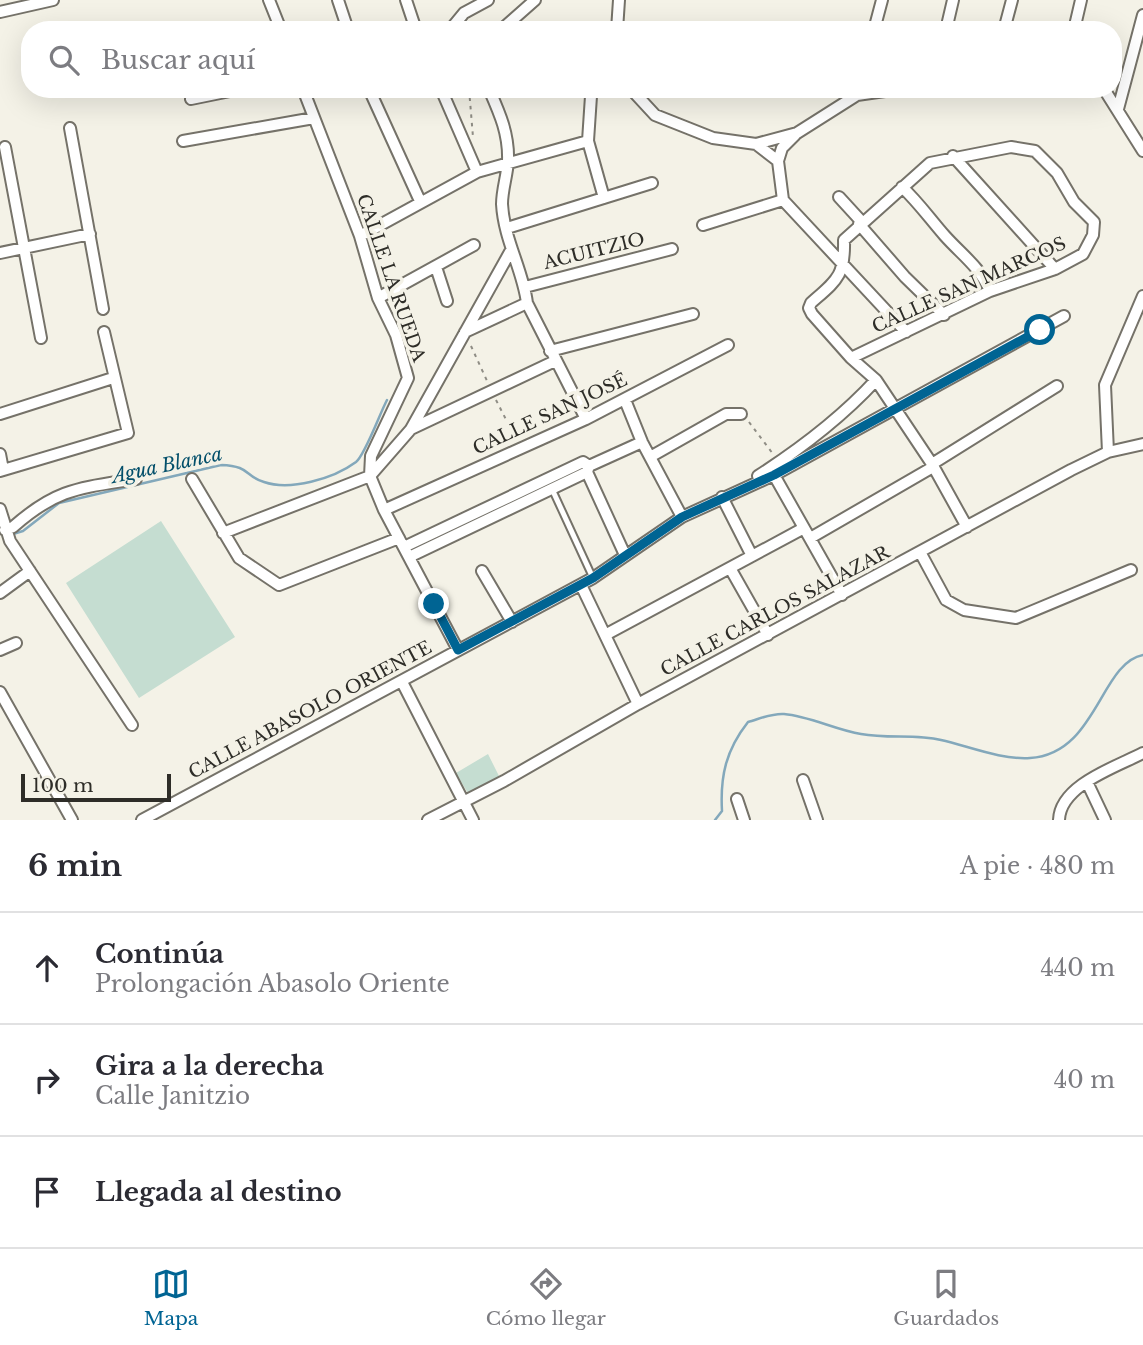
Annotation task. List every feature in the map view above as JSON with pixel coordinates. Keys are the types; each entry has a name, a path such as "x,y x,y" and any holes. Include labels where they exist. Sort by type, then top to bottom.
{"street":[{"path":"0,12 53,0"},
{"path":"270,0 278,21"},
{"path":"338,0 345,21"},
{"path":"406,0 413,21"},
{"path":"511,21 536,0"},
{"path":"876,21 882,0"},
{"path":"948,21 953,0"},
{"path":"1006,21 1012,0"},
{"path":"1076,21 1081,0"},
{"path":"457,21 464,13 483,2"},
{"path":"617,21 618,2"},
{"path":"1122,94 1143,15"},
{"path":"191,99 196,98"},
{"name":"CALLE LA RUEDA","path":"310,98 314,118 360,236 378,298 396,335 408,378 371,456 370,476"},
{"path":"373,98 420,201"},
{"path":"445,98 477,173"},
{"path":"493,98 507,131 508,162 502,204 510,252 525,286 527,303 586,419"},
{"path":"591,98 588,141 604,198"},
{"path":"639,98 655,115 713,138 756,144 797,134"},
{"path":"778,161 782,148 797,134 849,98"},
{"path":"1110,98 1143,152"},
{"path":"1118,109 1121,98"},
{"path":"183,141 314,118"},
{"path":"70,128 103,309"},
{"path":"360,236 420,201 477,173 588,141"},
{"path":"756,144 778,161 783,200 906,332"},
{"path":"5,147 41,338"},
{"name":"CALLE SAN MARCOS","path":"851,358 990,291 1055,269 1083,254 1093,235 1094,222 1074,202 1056,173 1035,150 1011,147 953,156"},
{"path":"967,527 897,409 876,380 851,358 809,308 811,303 838,280 845,264 844,240 860,222 930,163 953,156 1055,269"},
{"path":"507,228 652,184"},
{"path":"902,187 926,210 959,251 975,264 990,291"},
{"path":"839,197 944,315"},
{"path":"703,225 783,200"},
{"path":"0,253 90,234"},
{"path":"378,298 474,246"},
{"name":"ACUITZIO","path":"525,286 672,249"},
{"path":"223,533 370,476 411,429 510,252"},
{"path":"436,267 447,301"},
{"path":"1108,453 1105,385 1143,296"},
{"path":"465,332 527,303"},
{"path":"411,429 552,356 694,314"},
{"path":"735,492 774,475 1064,316"},
{"path":"0,454 1,471 128,433 104,332"},
{"name":"CALLE SAN JOSÉ","path":"384,510 586,419 610,404 625,400 728,345"},
{"path":"0,414 113,378"},
{"path":"735,492 779,463 858,400 876,380"},
{"path":"605,635 752,556 808,532 933,466 1057,386"},
{"path":"625,400 642,442 682,517"},
{"path":"650,457 726,414 741,414"},
{"path":"192,479 239,558 279,585 404,547 552,489 642,442"},
{"name":"CALLE CARLOS SALAZAR","path":"428,820 967,527 1108,453 1143,444"},
{"path":"499,508 583,462 625,555"},
{"path":"774,475 842,594"},
{"path":"370,476 384,510 458,650"},
{"path":"7,535 36,507 55,496 75,489 136,479"},
{"name":"CALLE ABASOLO ORIENTE","path":"142,820 593,578 682,517 735,492"},
{"path":"722,497 752,556"},
{"path":"0,509 7,535 132,725"},
{"path":"920,552 946,600 964,610 1016,618 1131,570"},
{"path":"730,568 768,635"},
{"path":"0,593 30,571"},
{"path":"482,571 512,622"},
{"path":"580,584 638,704"},
{"path":"0,650 16,643"},
{"path":"402,682 473,820"},
{"path":"0,692 72,820"},
{"path":"1059,820 1060,807 1087,782 1143,753"},
{"path":"803,779 817,820"},
{"path":"1087,782 1105,820"},
{"path":"737,799 744,820"}],"lane":[{"path":"552,489 593,578"}],"path":[{"path":"467,149 474,133 470,98"},
{"path":"741,414 751,423 779,463"}],"green space":[{"path":"161,521 235,637 139,698 66,583"},
{"path":"488,754 500,778 469,795 456,773"}],"waterway":[{"name":"Agua Blanca","path":"13,534 23,531 59,503 221,465 238,467 264,482 286,485 311,482 336,474 360,458 387,400"},
{"path":"715,820 722,811 722,786 726,764 734,743 748,722 784,714 861,734 931,738 996,755 1030,758 1052,753 1070,741 1084,726 1117,674 1129,662 1143,655"}],"route":[{"path":"434,604 458,650 593,578 682,517 774,475 1040,330"}]}
